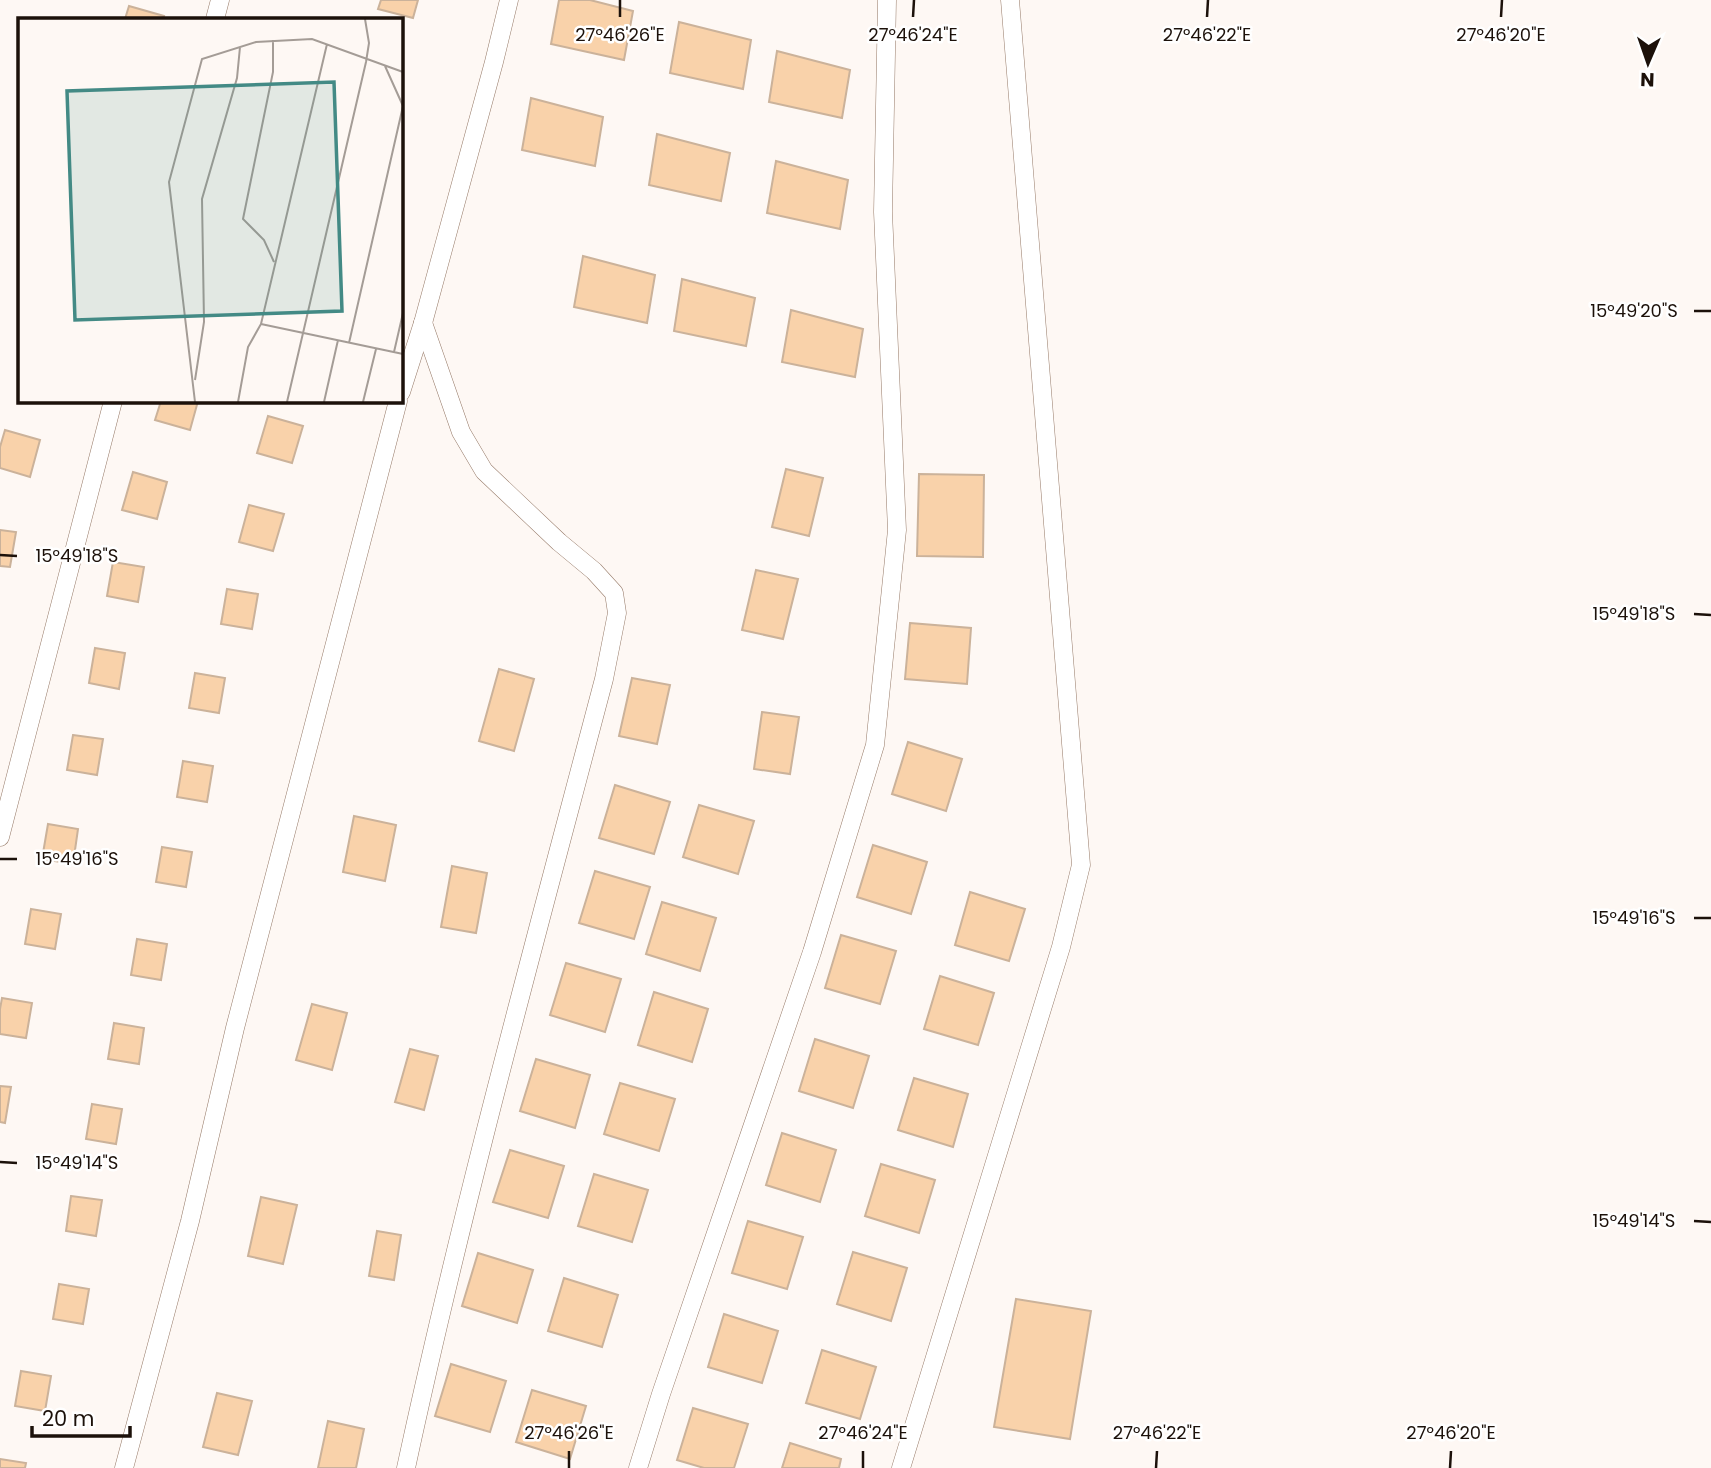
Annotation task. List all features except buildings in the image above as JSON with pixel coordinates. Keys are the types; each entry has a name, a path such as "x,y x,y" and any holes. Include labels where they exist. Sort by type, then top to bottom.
{"lane":[{"path":"215,18 220,0"},
{"path":"402,389 423,323 509,0"},
{"path":"638,1468 812,951 875,744 897,530 883,212 887,0"},
{"path":"901,1468 1057,960 1081,865 1010,0"},
{"path":"406,1468 428,1365 482,1145 604,679 617,613 614,593 594,571 484,471 461,432 423,323"},
{"path":"0,837 113,402"},
{"path":"124,1468 190,1221 235,1028 398,402"}]}
